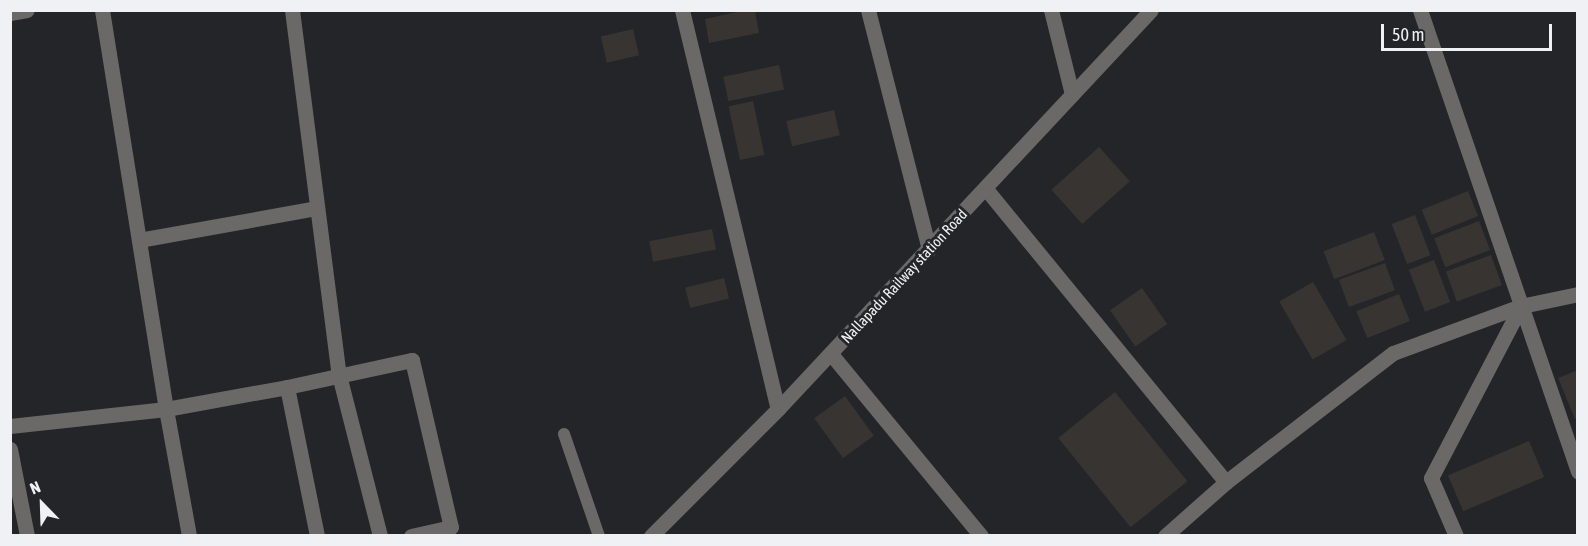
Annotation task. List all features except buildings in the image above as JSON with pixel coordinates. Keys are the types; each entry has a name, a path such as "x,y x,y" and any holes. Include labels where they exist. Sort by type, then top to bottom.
{"street":[{"path":"10,13 27,10"},
{"path":"102,10 166,409 189,536"},
{"path":"292,10 339,375 380,536"},
{"path":"682,10 778,410"},
{"path":"868,10 929,249"},
{"path":"1051,10 1071,94"},
{"name":"Nallapadu Railway station Road","path":"651,536 778,410 1151,10"},
{"path":"1420,10 1578,472"},
{"path":"986,189 1226,482"},
{"path":"139,240 317,208"},
{"path":"1165,536 1226,482 1393,353 1521,306 1578,294"},
{"path":"1456,536 1431,478 1521,306"},
{"path":"831,354 981,536"},
{"path":"10,426 166,409 287,387 412,360 451,527 411,536"},
{"path":"287,387 317,536"},
{"path":"10,449 27,536"}],"lane":[{"path":"564,434 599,536"}]}
